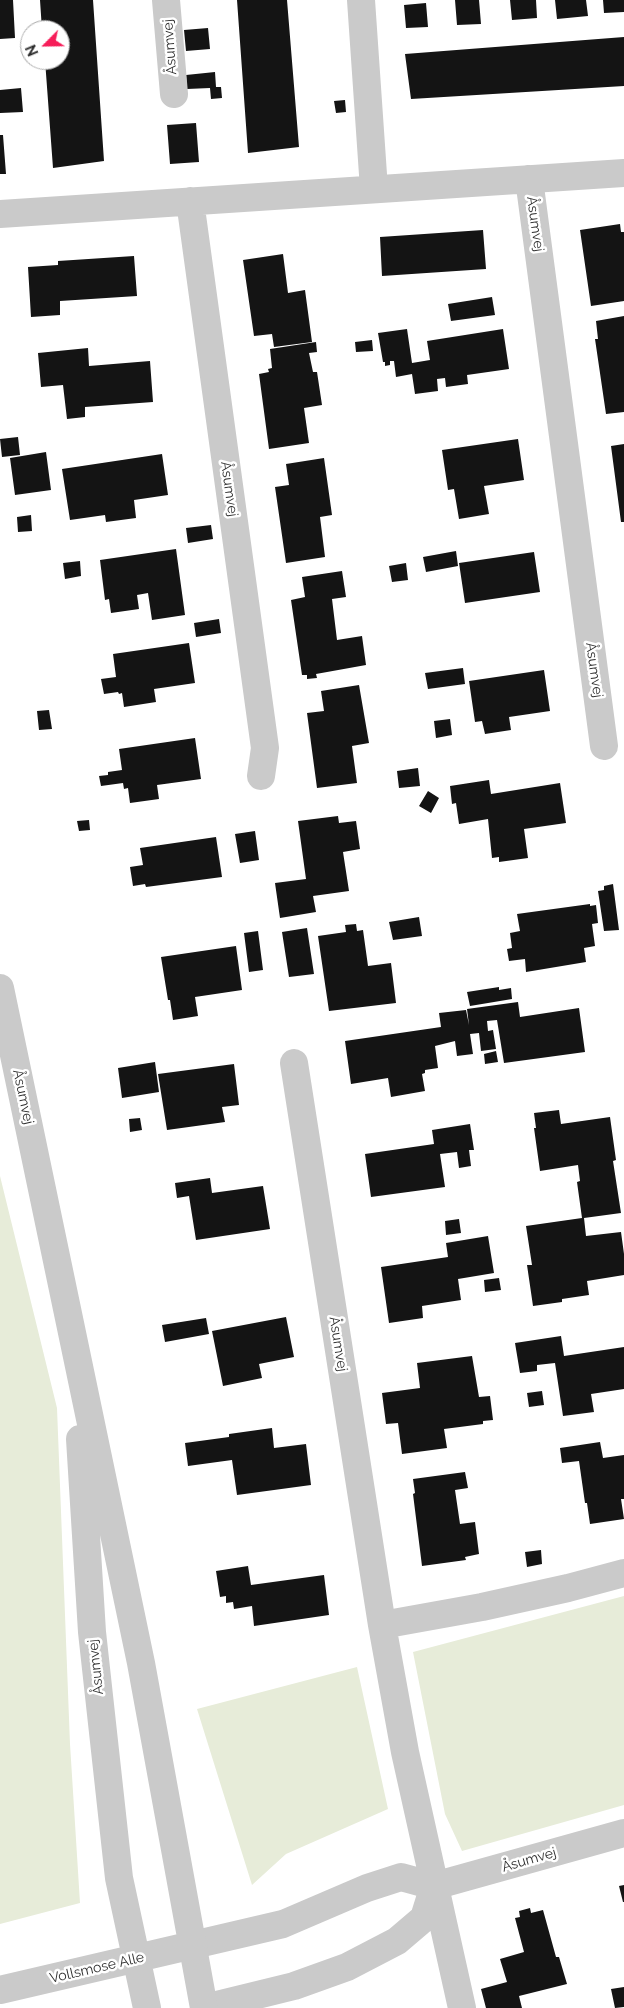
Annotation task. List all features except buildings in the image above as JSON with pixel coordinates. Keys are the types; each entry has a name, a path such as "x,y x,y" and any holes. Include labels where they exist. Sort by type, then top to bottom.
{"street":[{"name":"Åsumvej","path":"166,0 174,94"},
{"path":"361,0 374,189"},
{"name":"Åsumvej","path":"0,214 624,173"},
{"name":"Åsumvej","path":"529,179 604,746"},
{"name":"Åsumvej","path":"190,201 265,748 261,776"},
{"name":"Åsumvej","path":"0,988 141,1663 204,2008 294,1986 347,1967 397,1940 424,1918 434,1886"},
{"name":"Åsumvej","path":"294,1063 382,1625 405,1752 462,2008"},
{"name":"Åsumvej","path":"71,1323 95,1663 119,1878 148,2008"},
{"path":"382,1625 482,1607 568,1588 624,1573"},
{"name":"Åsumvej","path":"434,1886 624,1833"},
{"path":"193,1945 283,1924 367,1888 401,1877 434,1886"},
{"name":"Vollsmose Alle","path":"0,1990 193,1945"}],"green space":[{"path":"0,1176 57,1408 70,1744 80,1903 0,1924"},
{"path":"624,1596 624,1805 462,1851 445,1814 413,1652"},
{"path":"357,1667 388,1809 286,1854 252,1885 197,1709"}]}
